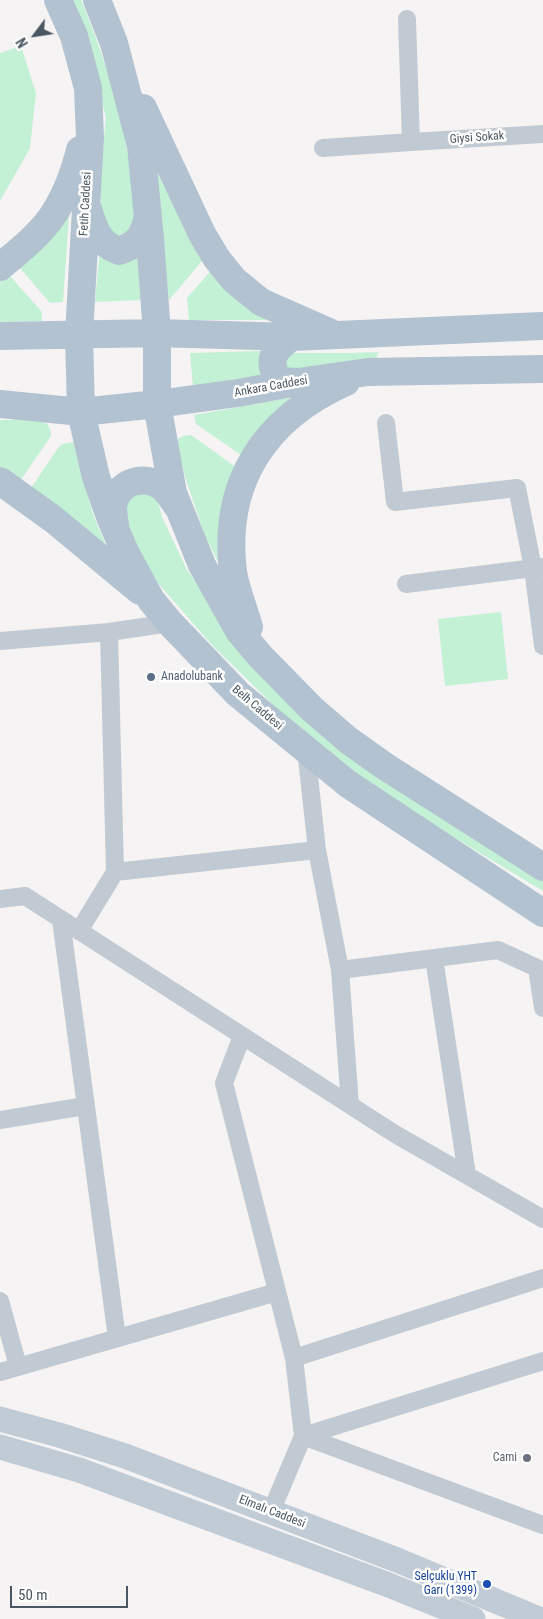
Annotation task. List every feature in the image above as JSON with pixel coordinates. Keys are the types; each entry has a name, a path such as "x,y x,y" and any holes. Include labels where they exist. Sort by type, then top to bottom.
{"main road":[{"name":"Fetih Caddesi","path":"58,0 74,36 88,88 90,137 79,335 81,412"},
{"path":"97,0 114,43 141,146 157,333 156,404 173,493 202,565 239,631 261,657 312,709 348,740 382,765 543,866"},
{"path":"118,60 154,129 202,234 217,259 234,280 261,302 337,335"},
{"path":"0,267 24,248 50,220 63,199 79,156 89,120"},
{"path":"86,202 96,232 103,243 119,251 135,244 141,237 148,217"},
{"path":"0,336 157,333 292,337 543,326"},
{"path":"292,337 275,350 272,361 274,372 280,380 298,382"},
{"name":"Ankara Caddesi","path":"0,404 81,412 238,393 368,372 543,370"},
{"path":"261,657 250,631 233,574 231,536 235,507 244,477 255,455 272,432 286,419 329,390 368,372"},
{"name":"Belh Caddesi","path":"81,412 96,477 115,530 152,600 170,623 238,694 348,784 543,913"},
{"path":"115,530 114,502 119,492 128,484 138,480 151,482 163,487 179,509"},
{"path":"0,481 53,519 152,600"},
{"name":"Elmalı Caddesi","path":"0,1419 125,1456 397,1560 539,1619"},
{"path":"0,1447 79,1470 386,1584 473,1619"}],"street":[{"path":"407,19 411,142"},
{"name":"Giysi Sokak","path":"323,148 543,134"},
{"path":"386,423 395,502 518,488 538,568 543,646"},
{"path":"406,584 538,568"},
{"path":"0,641 109,632 170,623"},
{"path":"79,931 115,872 109,632"},
{"path":"306,749 317,850 340,970 350,1105"},
{"path":"115,872 317,850"},
{"path":"0,899 25,896 395,1134 543,1219"},
{"path":"61,920 116,1338"},
{"path":"340,970 498,950 537,968 543,1008"},
{"path":"434,958 466,1175"},
{"path":"242,1036 224,1083 294,1358 302,1436 271,1512"},
{"path":"0,1120 85,1106"},
{"path":"294,1358 543,1278"},
{"path":"0,1372 277,1292"},
{"path":"0,1301 18,1366"},
{"path":"302,1436 543,1361"},
{"path":"302,1436 543,1525"}],"green space":[{"path":"68,0 81,0 107,71 121,120 135,199 134,236 110,240 101,208 101,169 106,117 82,33"},
{"path":"21,46 36,93 30,148 0,201 0,53"},
{"path":"151,149 207,255 169,300"},
{"path":"69,216 63,302 50,303 20,268"},
{"path":"100,249 140,252 144,300 95,302"},
{"path":"214,267 279,320 189,320 187,298"},
{"path":"9,275 42,312 42,321 0,322 0,282"},
{"path":"260,351 263,376 193,387 190,353"},
{"path":"378,352 377,358 285,373 278,358 292,353"},
{"path":"300,396 247,459 196,424 194,415"},
{"path":"0,420 43,422 47,424 50,430 51,436 18,484 0,474"},
{"path":"191,435 240,470 223,571 205,536 186,480 176,440 183,436"},
{"path":"74,442 94,517 108,550 29,491 58,448 62,444"},
{"path":"133,489 155,494 163,519 186,568 228,631 543,879 543,891 397,803 299,730 212,645 157,582 133,541 121,502"},
{"path":"501,612 508,679 445,686 438,619"}],"place":[{"name":"Anadolubank","path":"151,677"},
{"name":"Cami","path":"527,1458"},
{"name":"Selçuklu YHT Garı (1399)","path":"487,1584"}]}
